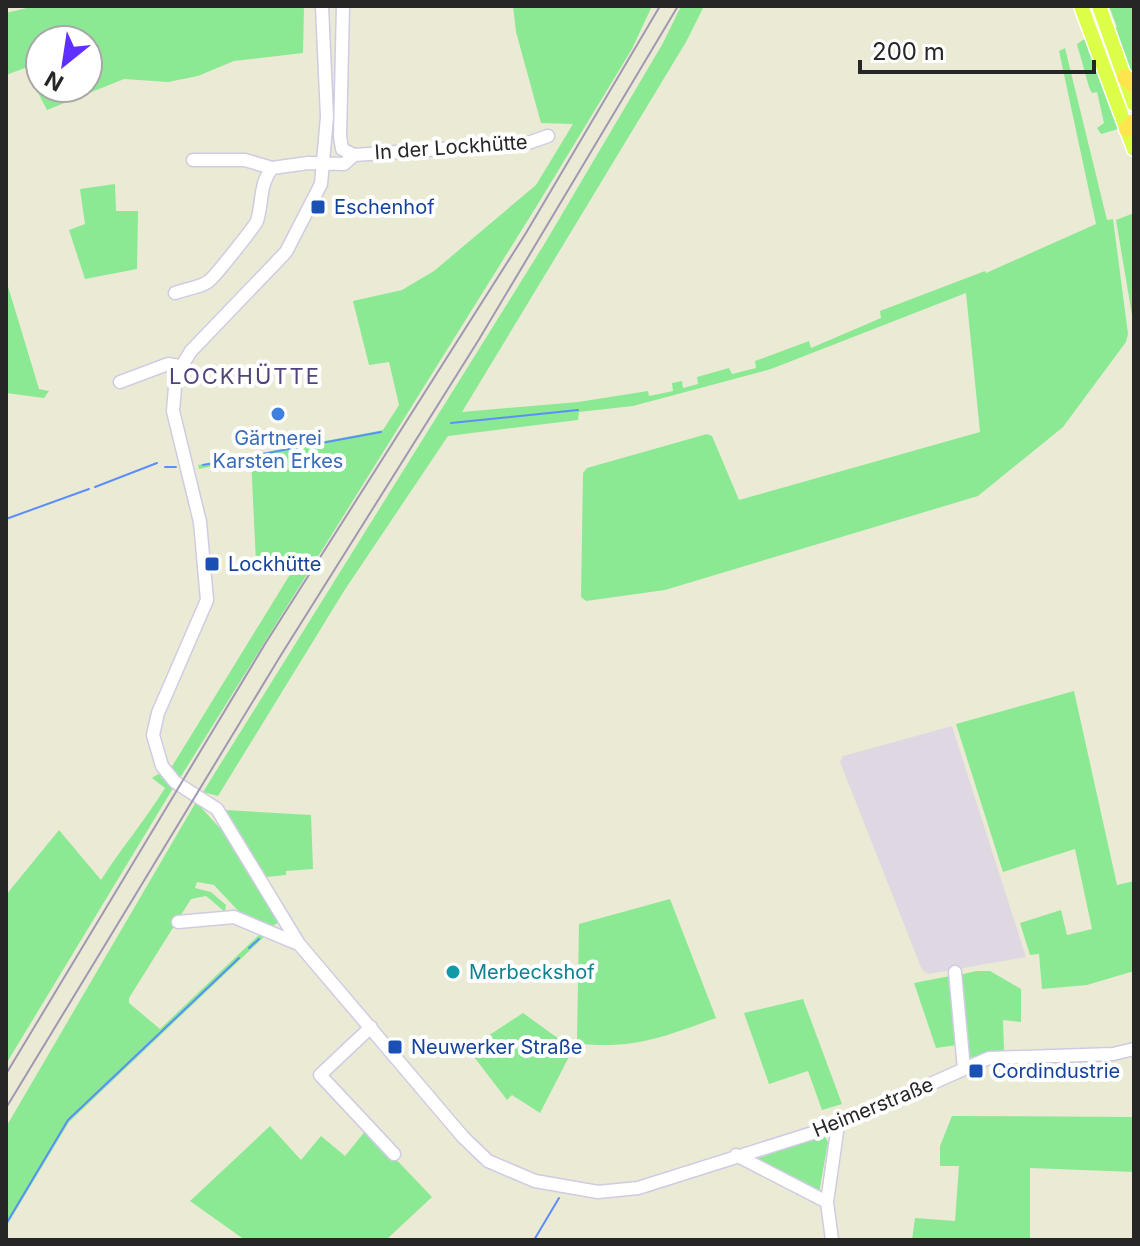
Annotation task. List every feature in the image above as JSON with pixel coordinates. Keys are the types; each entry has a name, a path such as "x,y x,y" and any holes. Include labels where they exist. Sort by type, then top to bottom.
{"main road":[{"path":"1081,6 1132,126 1134,149"},
{"path":"1099,6 1130,81 1134,104"}],"street":[{"path":"322,6 327,117 325,163 312,204 286,252 231,307 179,366 172,393 173,411 200,522 206,605 158,713 153,735 156,756 175,782 217,809 299,944 463,1137 488,1161 512,1174 598,1192 638,1188 736,1155 827,1202"},
{"name":"In der Lockhütte","path":"343,6 342,149 354,155 502,145 548,136"},
{"name":"In der Lockhütte","path":"193,160 245,160 272,168 344,164 354,155"},
{"path":"175,293 209,281 231,251 252,231 258,220 264,178 272,168"},
{"path":"120,382 168,364 179,366"},
{"path":"178,922 234,917 299,944"},
{"path":"955,972 964,1069"},
{"path":"371,1027 320,1075 394,1154"},
{"name":"Heimerstraße","path":"736,1155 838,1125 989,1058 1113,1054 1134,1049"},
{"path":"832,1240 827,1202 838,1125"}],"shaded area":[{"path":"952,726 1026,957 928,974 922,970 840,762 843,756"}],"green space":[{"path":"35,6 304,6 303,53 234,61 198,76 168,82 124,79 104,87 104,24 24,24 24,68 6,75 6,13"},
{"path":"513,6 652,6 632,49 541,199 180,778 171,768 302,555 256,563 251,458 199,469 198,465 383,430 399,405 389,362 369,365 353,301 402,290 434,271 536,185 573,124 541,123 516,32"},
{"path":"681,6 704,6 686,42 462,412 578,402 648,391 649,396 673,391 672,383 682,381 683,388 698,384 697,377 729,368 732,374 756,368 755,361 809,341 811,348 881,318 880,311 986,273 1096,224 1059,51 1065,48 1107,220 1113,219 1128,334 1126,342 1063,427 978,496 665,590 586,601 581,597 583,473 587,468 707,434 712,436 739,500 980,432 966,293 771,369 633,406 579,412 578,420 448,436 344,591 218,796 203,792 545,243 663,43"},
{"path":"1109,6 1134,6 1134,77 1112,29 1117,27"},
{"path":"1086,38 1119,124 1118,129 1101,134 1097,128 1104,123 1097,92 1092,93 1089,87 1077,44"},
{"path":"44,104 62,104 47,110"},
{"path":"115,184 116,211 138,211 137,269 85,279 69,230 85,224 80,189"},
{"path":"1134,213 1134,327 1116,220"},
{"path":"7,283 39,389 49,391 44,398 6,393"},
{"path":"1074,691 1117,885 1134,881 1134,971 1087,985 1042,989 1039,954 1030,955 1020,923 1061,910 1067,935 1092,929 1075,849 1003,872 956,724"},
{"path":"158,774 175,785 6,1064 6,895 59,830 101,880 165,788 152,778"},
{"path":"196,802 228,837 279,922 270,928 243,916 214,885 197,882 195,888 211,892 226,905 225,912 206,896 191,899 129,998 129,1003 160,1029 261,933 266,935 69,1122 6,1227 6,1127"},
{"path":"226,810 311,815 313,869 286,871 286,875 266,877"},
{"path":"670,899 716,1018 635,1043 582,1044 577,1039 579,924"},
{"path":"990,971 1021,989 1021,1022 1003,1020 1004,1050 968,1058 959,975"},
{"path":"950,976 957,1045 936,1048 914,983"},
{"path":"803,999 842,1104 822,1110 808,1071 769,1084 744,1013"},
{"path":"523,1013 573,1049 540,1113 512,1095 507,1100 468,1049"},
{"path":"952,1116 1134,1117 1134,1172 1030,1168 1030,1240 912,1240 915,1218 955,1221 959,1166 940,1166 940,1146"},
{"path":"270,1126 301,1160 321,1136 345,1156 367,1129 432,1197 386,1240 245,1240 190,1201"},
{"path":"824,1135 828,1142 819,1193 756,1159"}],"waterway":[{"path":"451,423 578,410"},
{"path":"203,465 381,432"},
{"path":"95,487 157,463"},
{"path":"165,467 176,467"},
{"path":"6,519 89,489"},
{"path":"249,948 259,939"},
{"path":"6,1224 68,1120 239,958"},
{"path":"534,1240 559,1198"}],"railway":[{"path":"6,1074 265,644 526,233 660,6"},
{"path":"6,1108 281,655 478,341 678,6"}],"place":[{"name":"Eschenhof","path":"318,207"},
{"name":"Gärtnerei Karsten Erkes","path":"278,414"},
{"name":"Lockhütte","path":"212,564"},
{"name":"Merbeckshof","path":"453,972"},
{"name":"Neuwerker Straße","path":"395,1047"},
{"name":"Cordindustrie","path":"976,1071"}],"district":[{"name":"LOCKHÜTTE","path":"245,376"}]}
